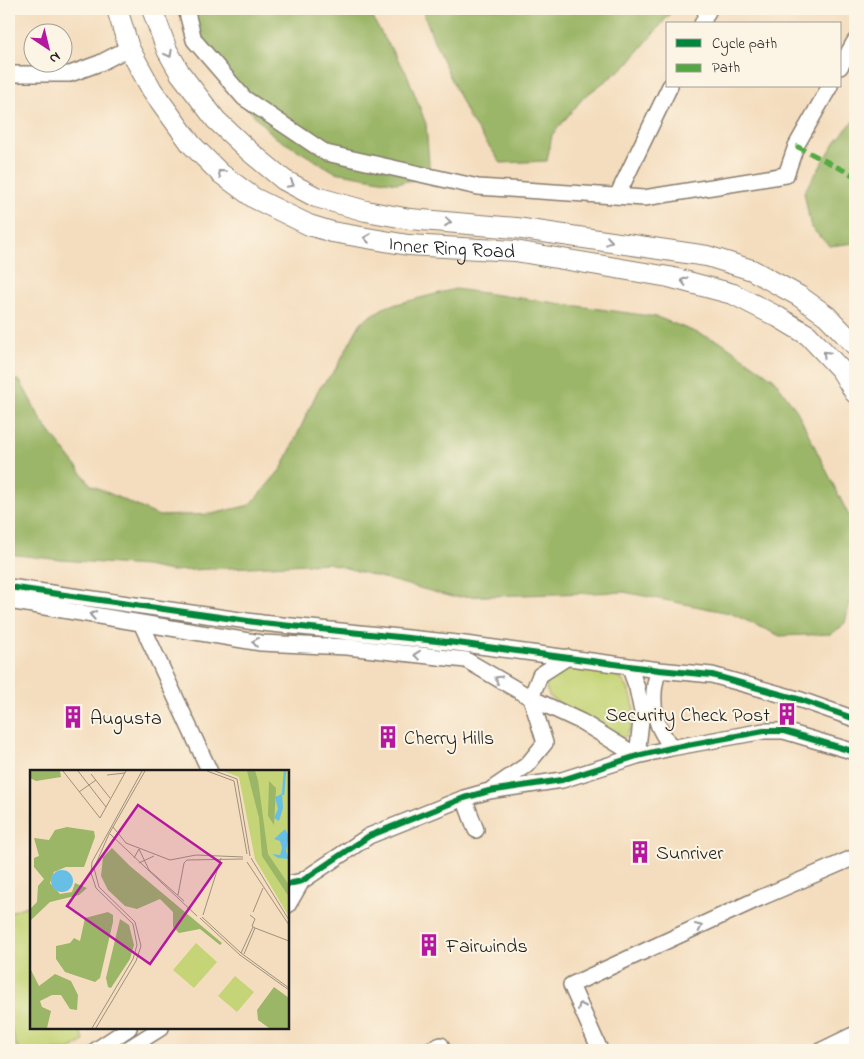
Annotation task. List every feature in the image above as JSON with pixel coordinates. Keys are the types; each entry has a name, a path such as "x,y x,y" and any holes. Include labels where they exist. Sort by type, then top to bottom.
{"main road":[{"name":"Inner Ring Road","path":"117,9 128,48 152,90 191,144 220,173 254,198 308,225 332,232 408,245 524,252 669,277 733,294 808,335 841,370 855,393"},
{"name":"Inner Ring Road","path":"152,9 171,58 180,73 216,120 284,180 316,197 366,211 410,218 516,228 707,256 752,270 799,296 826,316 855,345"}],"street":[{"path":"186,9 194,40 244,98 326,153 478,187 644,198 786,175 796,146 829,88"},
{"path":"703,22 709,9"},
{"path":"842,64 855,41"},
{"path":"9,74 70,74 100,63 128,48"},
{"path":"617,196 669,88"},
{"path":"9,587 262,623 457,643 659,670 712,675 801,700 855,719"},
{"path":"9,601 261,643 348,647 466,660 531,698 582,722 637,756"},
{"path":"141,622 209,770"},
{"path":"489,791 527,765 544,743 531,698 540,675 568,657"},
{"path":"629,666 637,688 642,712 637,756"},
{"path":"659,670 654,683 654,702 658,724 671,748"},
{"path":"289,902 295,882 369,836 464,798 489,791 562,780 637,756 764,731 784,731 855,752"},
{"path":"464,798 476,830"},
{"path":"600,1050 572,985 760,898 855,857"},
{"path":"96,1050 128,1029"},
{"path":"126,1050 159,1029"},
{"path":"822,1050 855,1034"},
{"path":"429,1050 441,1044 443,1050"}],"green space":[{"path":"181,9 369,9 377,26 407,74 426,124 430,177 397,183 335,172 275,137 224,84"},
{"path":"422,9 674,9 627,65 584,97 552,135 547,161 501,163 469,118 436,46"},
{"path":"855,119 855,243 830,246 811,228 804,192 836,141"},
{"path":"455,289 657,317 723,343 774,379 797,411 853,524 855,582 845,623 832,634 780,636 730,613 624,592 452,597 328,563 171,571 145,566 9,554 9,378 20,381 43,423 91,485 159,516 212,514 250,505 282,468 318,390 335,370 361,322 385,307"},
{"path":"571,665 602,668 619,677 626,685 633,702 634,712 629,731 625,737 613,736 550,697 546,684 547,679 559,669"},
{"path":"26,906 30,916 30,1029 79,1029 84,1041 69,1050 18,1050 9,1023 9,913"}],"marked path":[{"path":"796,146 855,176"}],"cycle path":[{"path":"9,587 262,623 457,643 659,670 712,675 801,700 855,719"},
{"path":"289,884 302,881 369,836 464,798 489,791 562,780 637,756 671,748 764,731 784,731 855,752"}],"place":[{"name":"Security Check Post","path":"787,714"},
{"name":"Augusta","path":"73,717"},
{"name":"Cherry Hills","path":"388,737"},
{"name":"Sunriver","path":"640,852"},
{"name":"Fairwinds","path":"429,945"}]}
